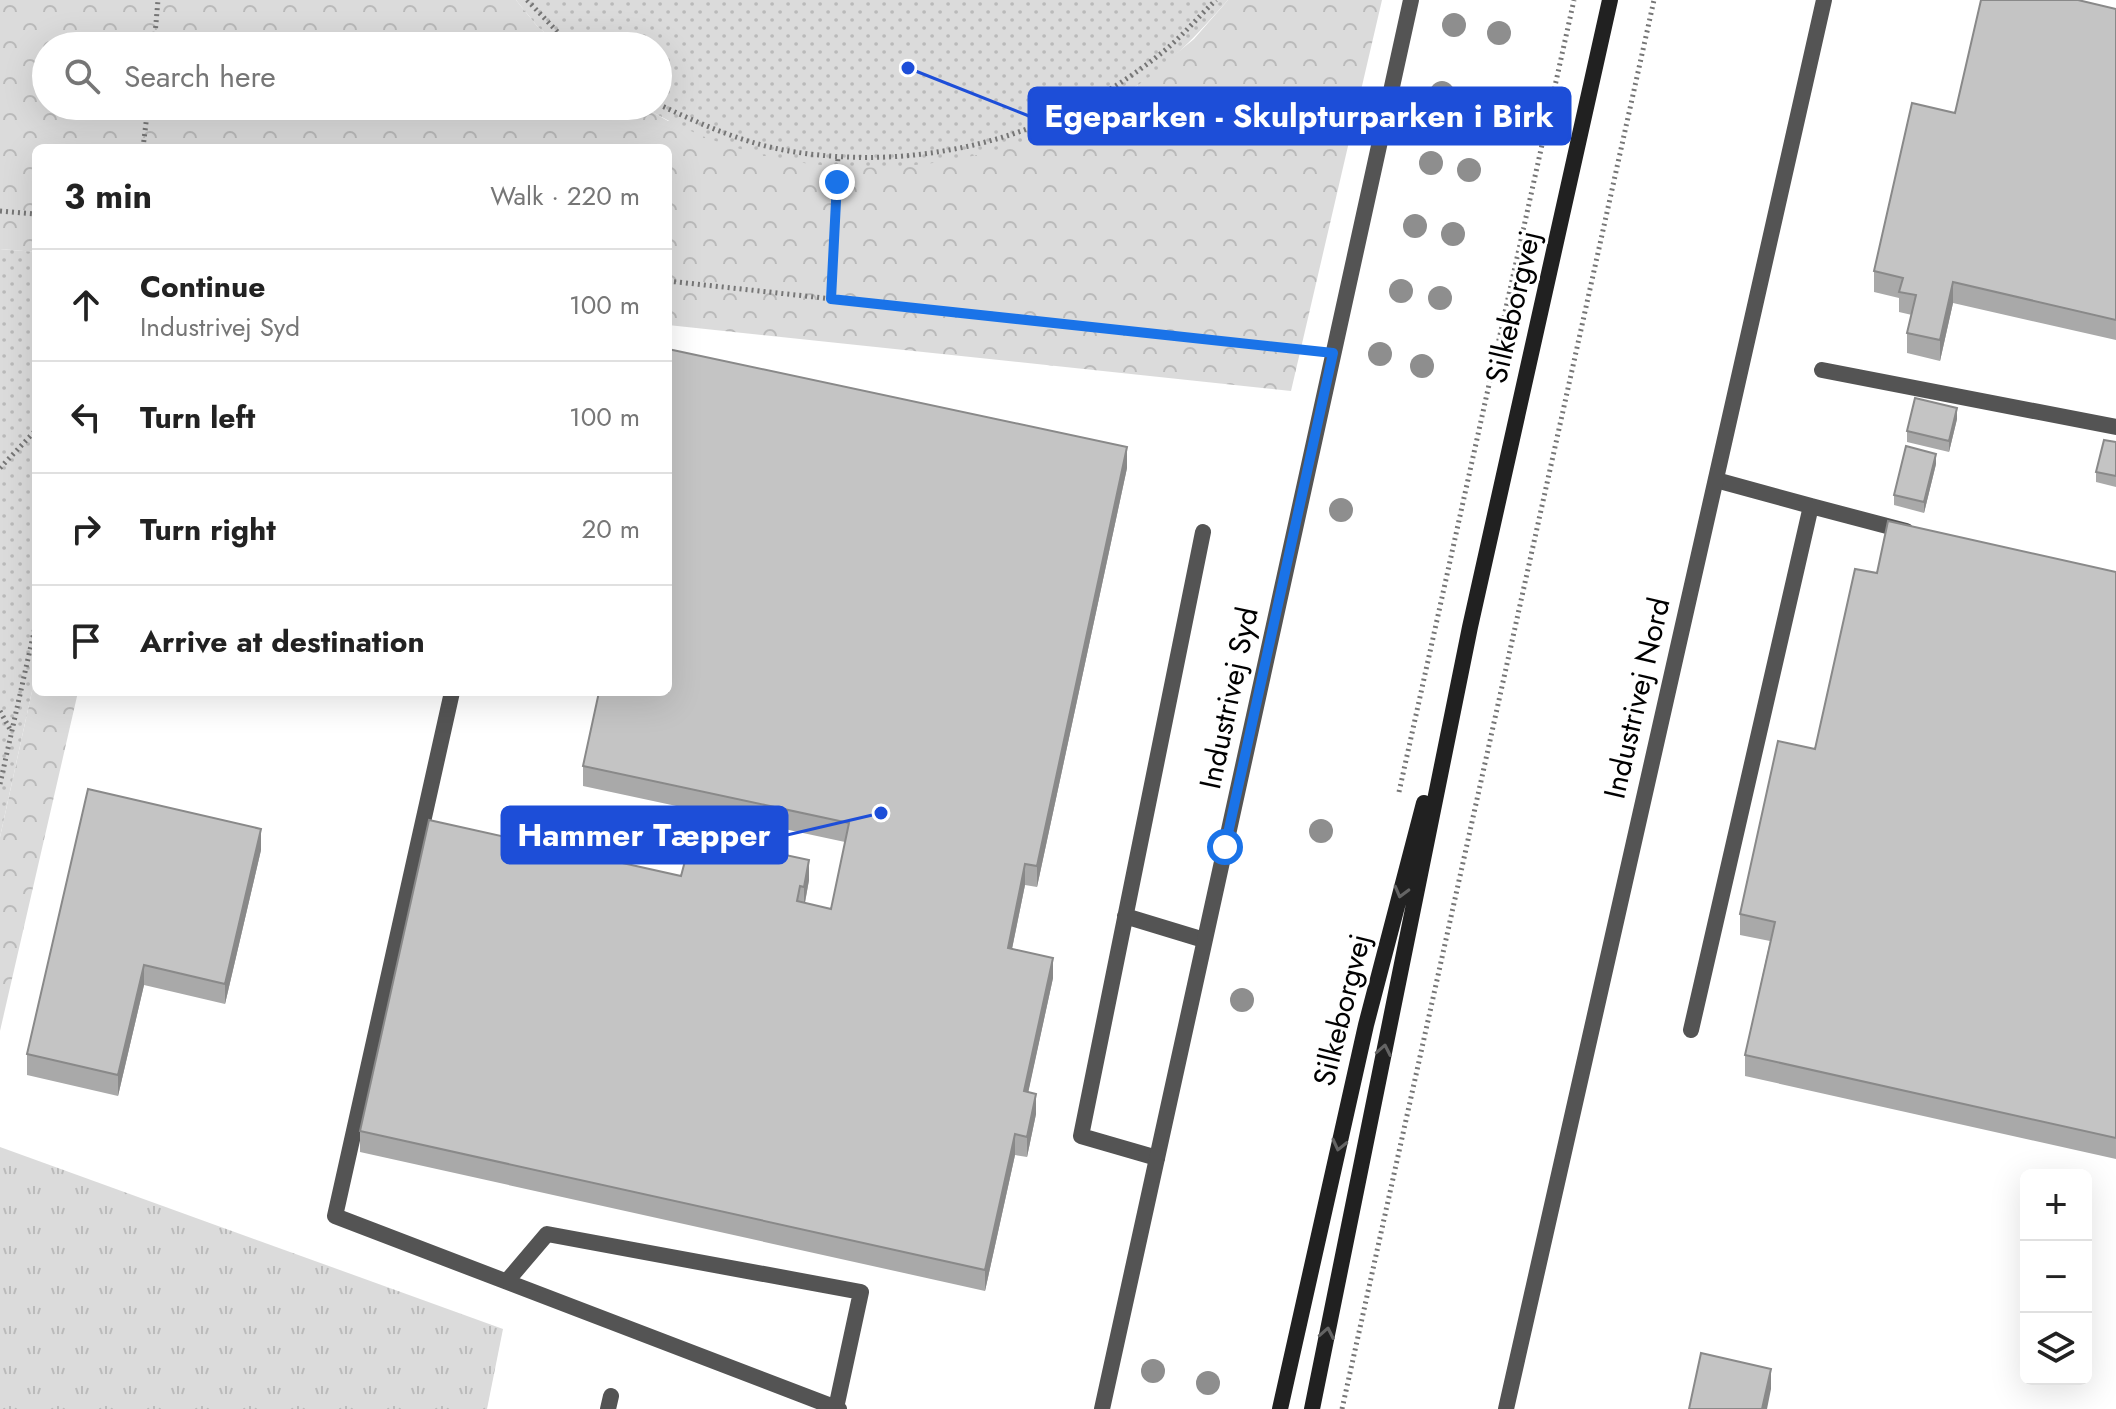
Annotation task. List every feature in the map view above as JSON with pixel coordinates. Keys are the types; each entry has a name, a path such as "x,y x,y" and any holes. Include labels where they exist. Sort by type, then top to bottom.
{"main road":[{"name":"Silkeborgvej","path":"1312,1409 1470,627 1610,0"},
{"name":"Silkeborgvej","path":"1280,1409 1366,1025 1470,627"}],"street":[{"name":"Industrivej Syd","path":"1102,1409 1411,0"},
{"name":"Industrivej Nord","path":"1506,1409 1824,0"},
{"path":"1822,370 2116,427"},
{"path":"1716,480 1918,534"},
{"path":"1691,1030 1811,506"},
{"path":"1157,1158 1081,1136 1203,532"},
{"path":"451,696 335,1216 838,1408 861,1292 547,1234 507,1281"},
{"path":"1125,916 1204,940"}],"path":[{"path":"155,32 158,0"},
{"path":"527,0 558,32"},
{"path":"672,111 711,129 788,151 867,158 946,152 1022,133 1095,100 1161,54 1216,0"},
{"path":"1399,792 1574,0"},
{"path":"1342,1409 1654,0"},
{"path":"143,144 146,120"},
{"path":"831,299 838,156"},
{"path":"0,211 32,214"},
{"path":"672,281 1333,353"},
{"path":"0,468 32,434"},
{"path":"0,784 32,641"},
{"path":"0,711 12,732"}],"green space":[{"path":"0,0 516,0 544,32 32,32 32,120 666,120 1061,129 1132,90 1194,39 1228,0 1382,0 1291,391 672,325 672,144 32,144 32,252 0,249"},
{"path":"516,0 1228,0 1158,70 1131,90 1075,121 1015,145 952,160 888,167 824,165 761,155 700,135 670,120 672,32 544,32"},
{"path":"0,249 32,252 32,691 0,837"},
{"path":"32,691 32,696 77,696 0,1031 0,837"},
{"path":"0,1147 503,1329 487,1409 0,1409"}],"building":[{"path":"1981,0 2078,0 2116,9 2116,320 1953,282 1940,340 1907,333 1916,295 1899,292 1903,278 1874,271 1912,103 1955,113"},
{"path":"672,350 1127,447 1037,866 1025,864 1008,948 1053,958 1024,1091 1036,1094 1027,1137 1015,1134 985,1270 360,1131 429,820 681,876 692,835 809,860 804,887 800,886 797,901 831,909 849,823 583,766 598,696 672,696"},
{"path":"1915,398 1957,408 1949,441 1907,431"},
{"path":"2104,440 2116,442 2116,476 2096,472"},
{"path":"1906,446 1936,454 1924,502 1894,495"},
{"path":"1888,521 2116,572 2116,1138 1745,1055 1775,922 1740,914 1778,741 1815,749 1855,569 1877,573"},
{"path":"88,789 261,829 225,984 144,965 118,1075 27,1054"},
{"path":"1701,1353 1771,1369 1762,1409 1689,1409"}],"place":[{"name":"Egeparken - Skulpturparken i Birk","path":"908,68"},
{"name":"Hammer Tæpper","path":"881,813"}],"route":[{"path":"837,182 831,299 1333,353 1225,847"}]}
